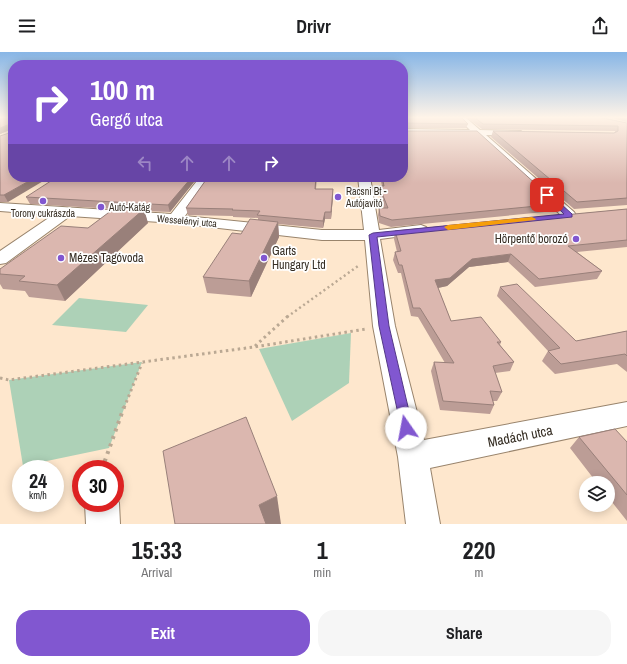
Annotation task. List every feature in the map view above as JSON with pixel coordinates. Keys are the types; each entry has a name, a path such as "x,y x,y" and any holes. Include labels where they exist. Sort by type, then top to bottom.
{"street":[{"path":"486,139 577,215 554,217"},
{"path":"175,219 202,182"},
{"path":"365,182 384,326 413,457 423,524"},
{"path":"6,207 31,196"},
{"name":"Wesselényi utca","path":"6,207 175,219 322,235 374,245 436,229"},
{"path":"0,259 66,212"},
{"name":"Madách utca","path":"413,457 627,414"},
{"path":"102,512 103,524"}],"path":[{"path":"254,347 287,318 366,260 374,245"},
{"path":"0,378 9,380 254,347 384,326"},
{"path":"105,460 114,432 142,362"}],"green space":[{"path":"79,298 148,305 126,332 52,325"},
{"path":"351,333 349,383 292,421 259,349"},
{"path":"142,362 109,448 52,460 22,460 9,380"}],"building":[{"path":"0,139 8,139 8,182 27,182 4,195 0,195"},
{"path":"408,139 486,139 558,204 392,220 380,216 379,208 388,208 379,186 384,186 383,182 408,182"},
{"path":"502,139 627,139 627,198 577,202"},
{"path":"49,182 188,182 168,205 26,197"},
{"path":"204,182 316,182 315,189 333,189 331,212 325,212 323,221 257,215 260,211 186,208"},
{"path":"116,207 144,209 57,285 19,281 25,276 0,274 0,269 61,226 88,228"},
{"path":"627,209 627,240 568,246 602,271 539,279 511,254 472,259 450,278 435,280 451,321 481,317 501,342 497,342 514,362 493,366 502,392 490,391 494,405 443,401 434,362 454,363 420,308 413,308 402,265 399,265 395,252 401,251 395,231"},
{"path":"250,219 278,222 249,281 203,277 232,233 241,234"},
{"path":"517,284 576,341 627,331 627,356 625,354 561,364 548,351 560,348 500,287"},
{"path":"246,417 277,496 259,505 266,524 175,524 163,451"},
{"path":"615,429 627,442 627,495 615,480 615,476 611,476 579,437"}],"slow traffic":[{"path":"448,227 532,219"}],"place":[{"name":"Racsni Bt - Autójavító","path":"338,197"},
{"name":"Torony cukrászda","path":"43,201"},
{"name":"Autó-Katág","path":"101,207"},
{"name":"Hörpentő borozó","path":"576,239"},
{"name":"Mézes Tagóvoda","path":"61,258"},
{"name":"Garts Hungary Ltd","path":"264,258"}],"route":[{"path":"406,428 384,326 373,235 570,215 547,195"}]}
